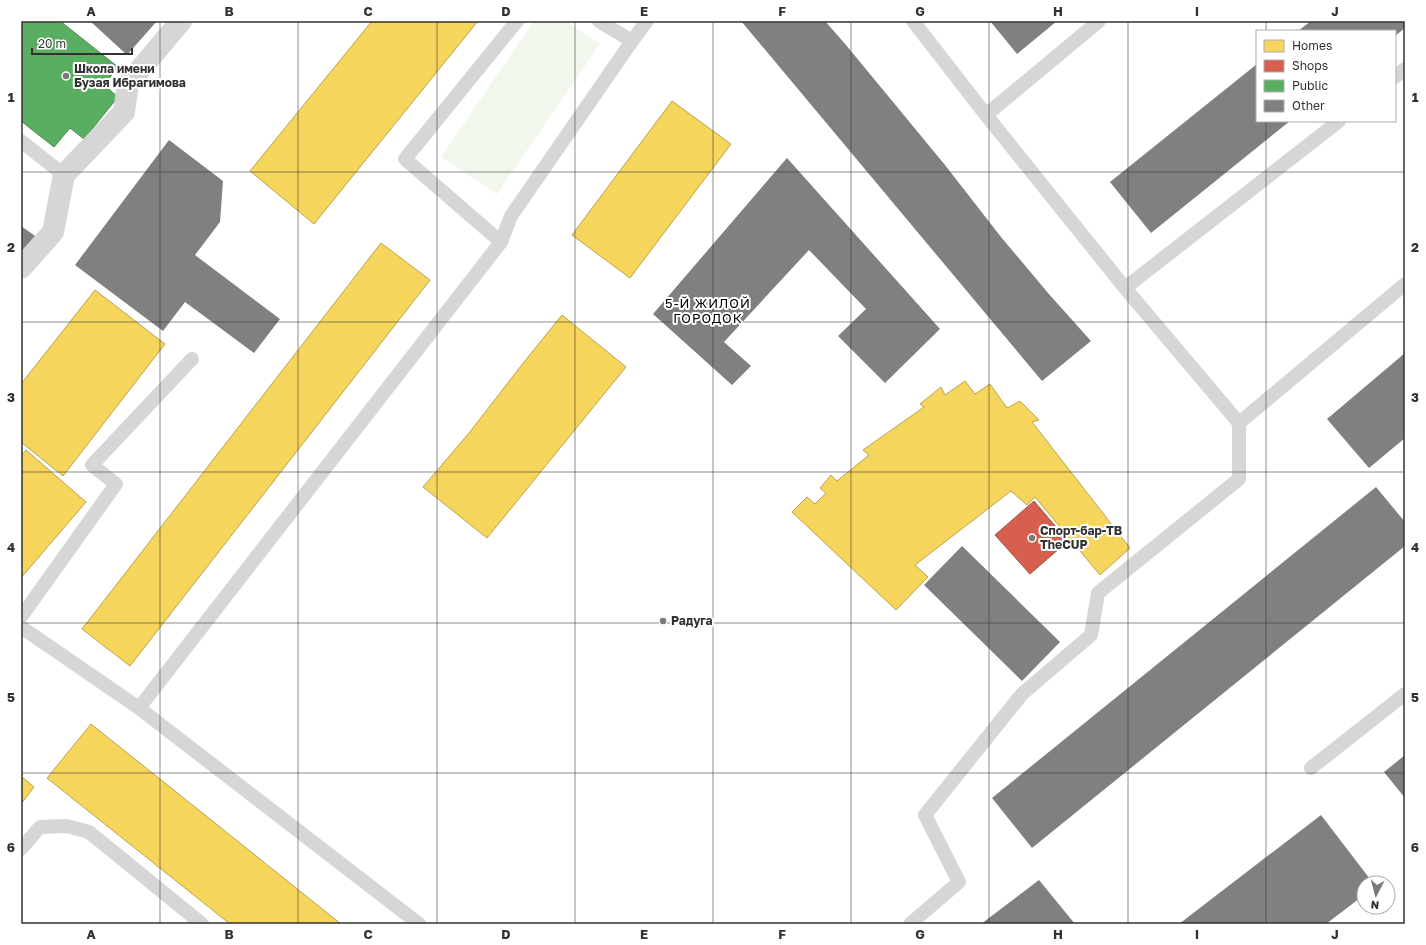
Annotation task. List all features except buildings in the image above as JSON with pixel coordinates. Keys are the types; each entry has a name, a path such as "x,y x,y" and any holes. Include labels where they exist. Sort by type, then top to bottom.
{"street":[{"path":"21,268 53,232 64,175 124,112 128,84 180,21"}],"lane":[{"path":"501,242 405,159 517,21"},
{"path":"599,21 632,40"},
{"path":"139,708 501,242 512,216 632,40 647,21"},
{"path":"910,924 959,882 925,815 1022,694 1091,635 1098,593 1239,479 1239,423 1125,288 986,115 913,21"},
{"path":"986,115 1099,21"},
{"path":"1396,76 1405,70"},
{"path":"1125,288 1338,122"},
{"path":"21,141 64,175"},
{"path":"1239,423 1405,284"},
{"path":"21,617 116,484 92,465 192,358"},
{"path":"21,627 139,708 419,924"},
{"path":"1311,768 1405,694"},
{"path":"21,849 40,827 67,826 89,832 202,924"}],"shaded area":[{"path":"534,21 566,21 600,44 497,194 441,157"}],"place":[{"name":"Школа имени Бузая Ибрагимова","path":"66,76"},
{"name":"Спорт-бар-ТВ TheCUP","path":"1032,538"},
{"name":"Радуга","path":"663,621"}],"district":[{"name":"5-Й ЖИЛОЙ ГОРОДОК","path":"708,310"}]}
